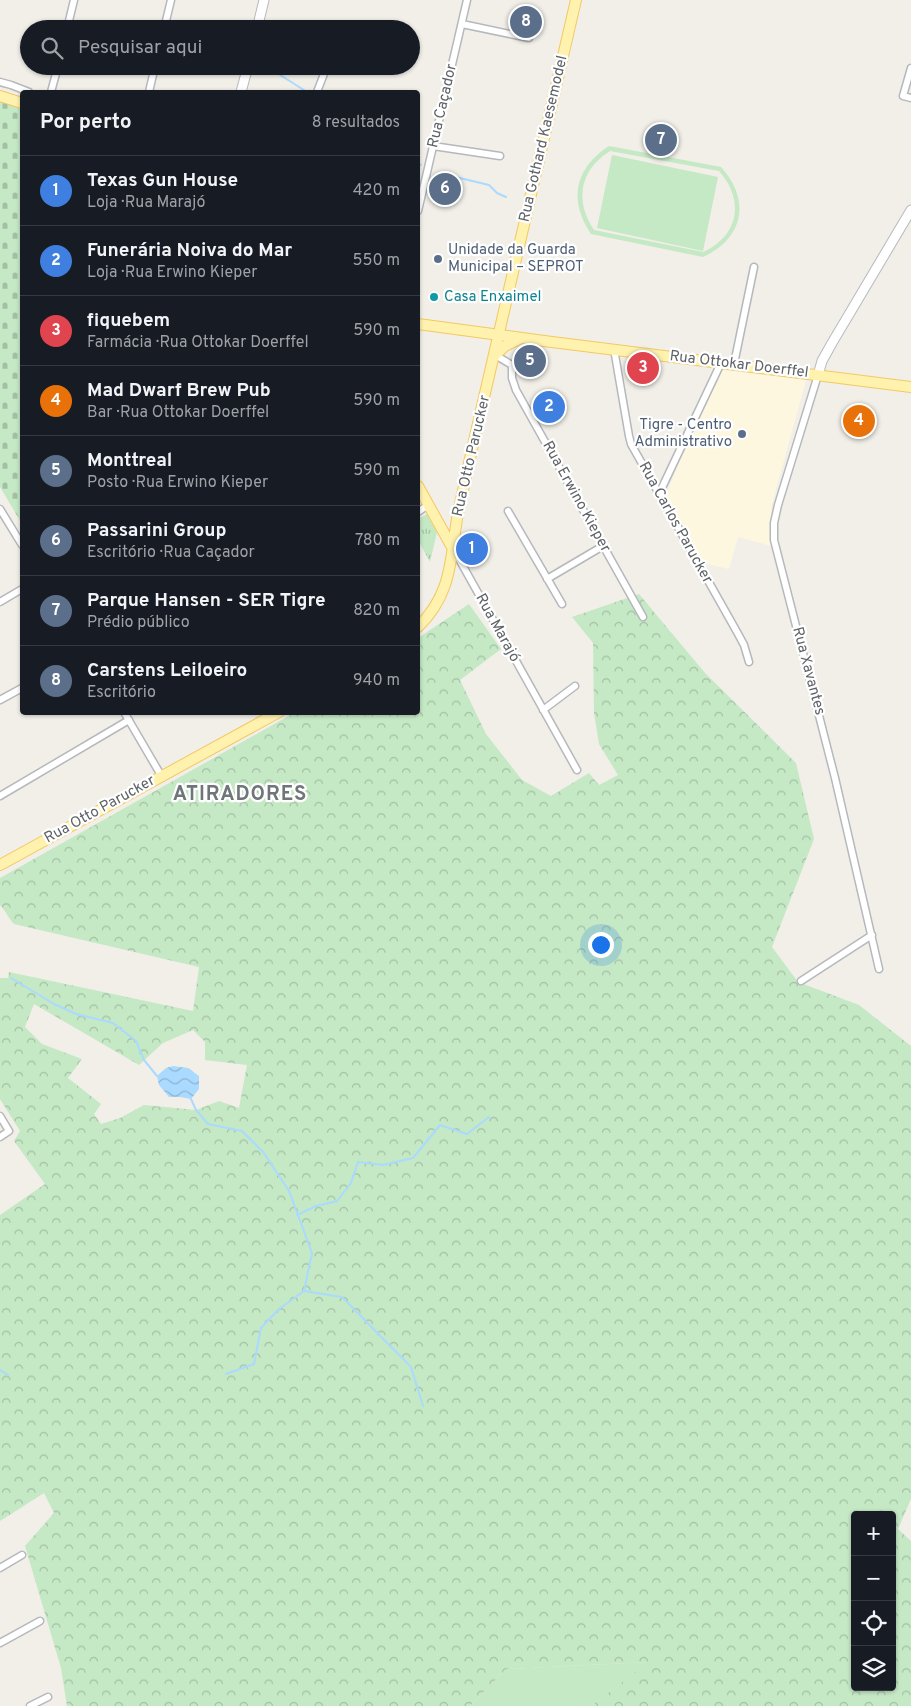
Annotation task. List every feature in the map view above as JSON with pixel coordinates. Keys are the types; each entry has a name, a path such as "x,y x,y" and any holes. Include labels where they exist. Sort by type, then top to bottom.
{"main road":[{"name":"Rua Gothard Kaesemodel","path":"500,336 576,0"},
{"path":"0,96 20,102"},
{"name":"Rua Ottokar Doerffel","path":"420,324 911,387"},
{"name":"Rua Otto Parucker","path":"420,625 432,611 448,580 458,514 500,336"},
{"path":"495,355 505,346 521,338"},
{"name":"Rua Marajó","path":"420,490 453,549"},
{"path":"436,519 449,522 458,514"},
{"name":"Rua Otto Parucker","path":"0,865 273,715"}],"street":[{"path":"69,20 74,0"},
{"path":"166,20 172,0"},
{"path":"259,20 264,0"},
{"name":"Rua Caçador","path":"420,202 467,0"},
{"path":"462,24 529,38"},
{"path":"911,68 903,96 911,98"},
{"path":"52,90 56,75"},
{"path":"149,90 153,75"},
{"path":"242,90 246,75"},
{"path":"318,90 324,75"},
{"path":"0,82 24,90"},
{"path":"433,146 500,156"},
{"path":"818,374 822,361 832,343 911,210"},
{"path":"734,364 754,267"},
{"name":"Rua Carlos Parucker","path":"614,349 629,436 635,452 737,632 749,662"},
{"name":"Rua Erwino Kieper","path":"495,355 512,365 512,378 516,390 643,617"},
{"path":"660,494 721,363"},
{"name":"Rua Xavantes","path":"818,374 778,505 774,523 774,540 835,778 879,969"},
{"path":"420,511 428,505"},
{"path":"0,509 20,542"},
{"path":"508,511 562,604"},
{"path":"547,579 603,546"},
{"name":"Rua Marajó","path":"453,549 577,770"},
{"path":"0,602 20,590"},
{"path":"543,710 574,686"},
{"path":"0,700 20,689"},
{"path":"126,715 162,777"},
{"path":"0,796 129,720"},
{"path":"801,981 872,935"},
{"path":"0,1116 9,1131 0,1137"},
{"path":"0,1568 22,1555"},
{"path":"0,1643 40,1621"},
{"path":"30,1706 48,1696"}],"shaded area":[{"name":"Tigre - Centro Administrativo","path":"723,370 806,380 772,504 771,546 738,537 729,569 703,563 668,498 667,492 718,372"}],"green space":[{"path":"0,101 20,108 20,521 0,487"},
{"path":"609,146 721,167 737,192 739,217 735,229 717,249 703,257 591,234 579,209 578,197 582,175 598,155","holes":["610,151 719,171 733,194 734,216 731,227 724,237 703,252 594,230 584,208 582,197 586,176 592,167"]},
{"path":"612,155 718,177 703,251 597,228"},
{"path":"427,514 437,532 430,562 420,544 420,518"},
{"path":"639,594 705,673 796,763 814,839 772,947 798,982 859,1005 911,1046 911,1499 898,1529 911,1541 911,1706 591,1706 648,1662 506,1669 470,1706 67,1706 61,1668 25,1546 54,1513 44,1493 0,1521 0,1215 45,1184 14,1141 20,1131 0,1099 0,978 8,978 9,972 193,1011 199,967 14,924 0,905 0,878 290,715 420,715 420,637 469,604 501,649 460,680 486,734 522,780 551,796 589,773 599,785 618,775 599,744 594,713 593,643 572,617","holes":["34,1004 139,1065 163,1043 193,1030 205,1042 205,1060 247,1065 239,1108 219,1101 196,1110 144,1105 120,1118 101,1124 94,1114 101,1104 68,1078 82,1059 42,1044 25,1027"]},
{"path":"649,1662 591,1706 470,1706 506,1669"}],"water":[{"path":"173,1066 188,1068 199,1076 199,1089 191,1099 169,1097 159,1085 157,1076 166,1068"}],"waterway":[{"path":"280,75 304,90"},
{"path":"439,173 489,185 497,193 506,197"},
{"path":"11,978 54,1004 76,1014 113,1023 136,1041 144,1060 157,1076"},
{"path":"191,1099 196,1110 208,1124 242,1131 263,1152 289,1191 312,1253 304,1291 279,1309 261,1328 254,1364 226,1374"},
{"path":"297,1215 316,1206 337,1201 351,1183 358,1162 383,1165 413,1158 440,1125 467,1134 489,1117"},
{"path":"304,1291 342,1297 411,1367 423,1406"},
{"path":"0,1370 8,1375"}],"place":[{"name":"Carstens Leiloeiro","path":"526,22"},
{"name":"Parque Hansen - SER Tigre","path":"661,140"},
{"name":"Passarini Group","path":"445,189"},
{"name":"Unidade da Guarda Municipal – SEPROT","path":"438,259"},
{"name":"Casa Enxaimel","path":"434,297"},
{"name":"Monttreal","path":"530,361"},
{"name":"fiquebem","path":"643,368"},
{"name":"Funerária Noiva do Mar","path":"549,407"},
{"name":"Mad Dwarf Brew Pub","path":"859,421"},
{"name":"Tigre - Centro Administrativo","path":"742,434"},
{"name":"Texas Gun House","path":"472,549"}],"district":[{"name":"ATIRADORES","path":"240,795"}]}
